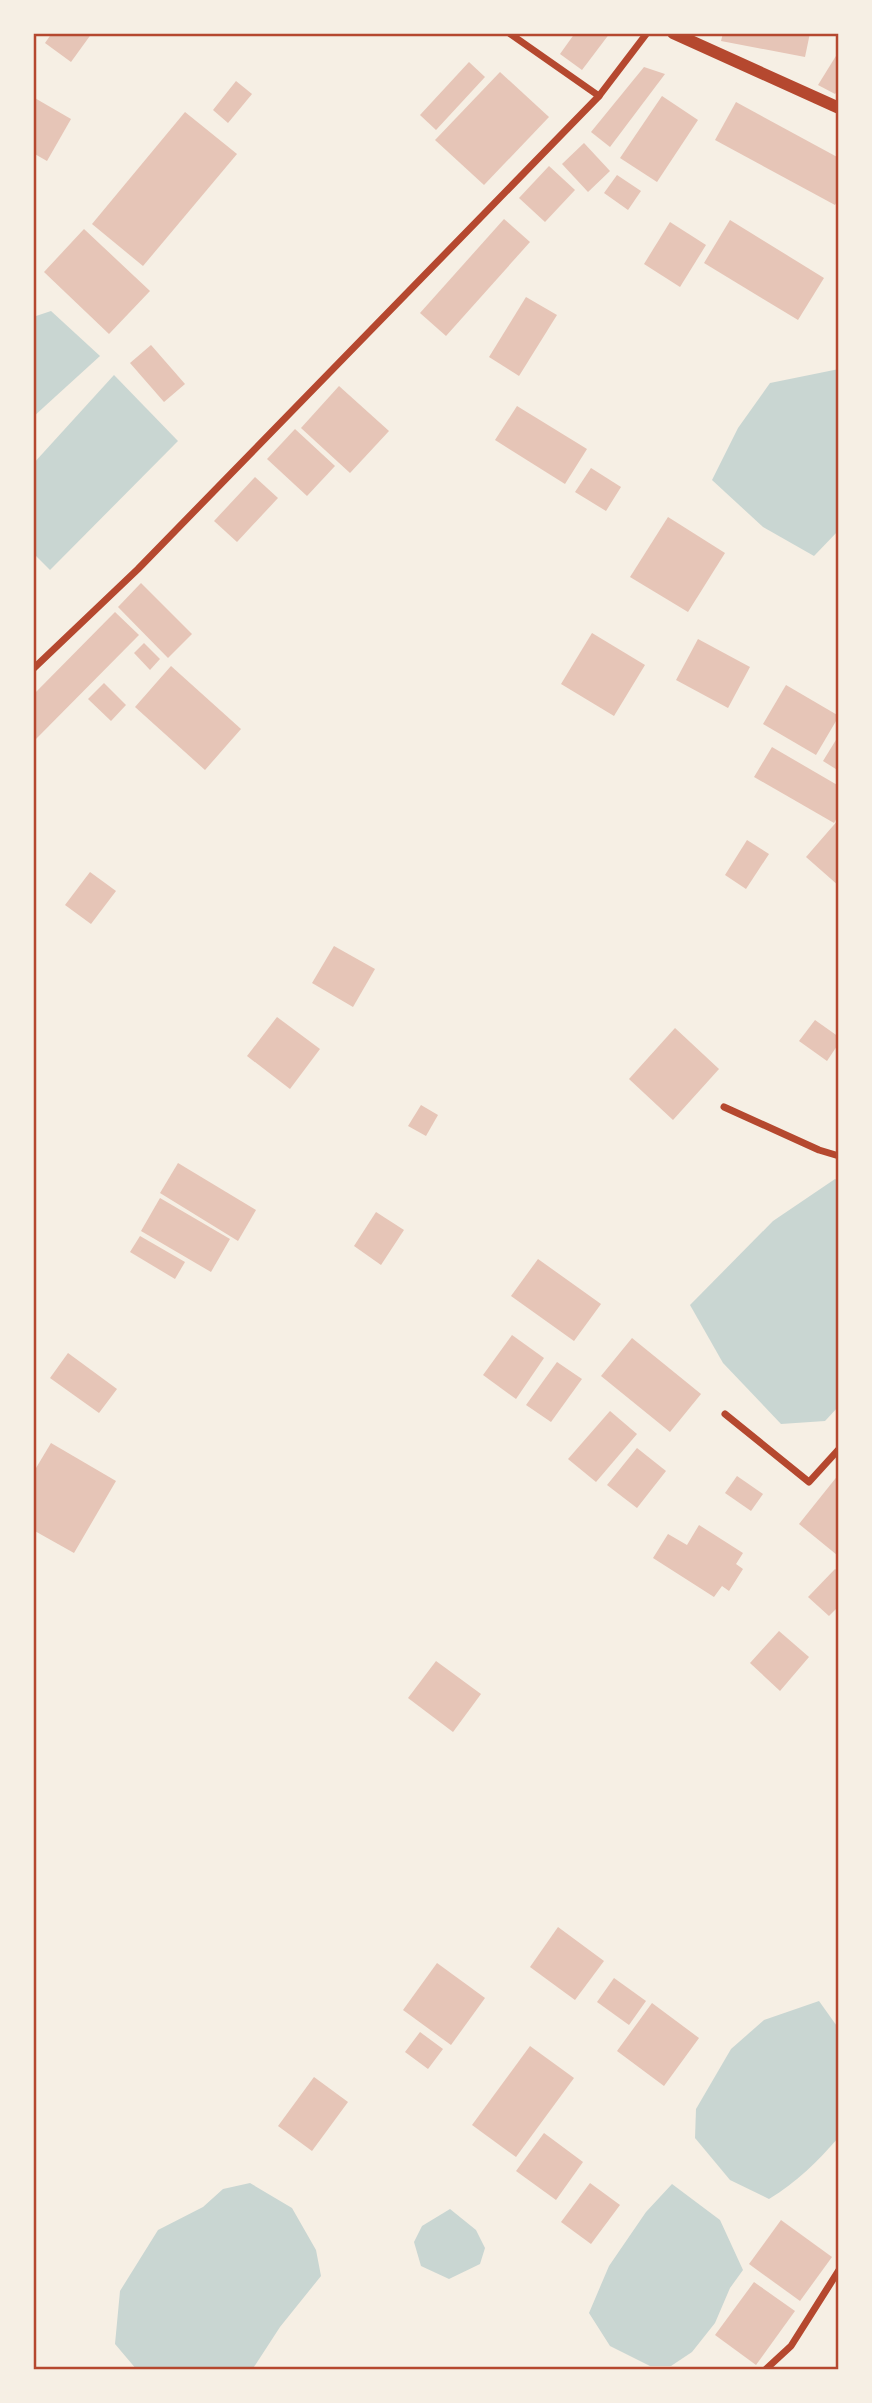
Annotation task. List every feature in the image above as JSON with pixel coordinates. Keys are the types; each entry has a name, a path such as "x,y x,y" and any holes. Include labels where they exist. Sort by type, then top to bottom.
{"street":[{"path":"509,33 599,96"},
{"path":"33,669 138,569 599,96 646,33"},
{"path":"673,33 839,108"},
{"path":"724,1107 839,1156"},
{"path":"725,1414 809,1482 839,1449"},
{"path":"765,2370 791,2346 839,2270"}],"shaded area":[{"path":"51,311 100,356 33,417 33,317"},
{"path":"839,369 839,530 814,556 763,527 712,480 738,428 770,383"},
{"path":"114,375 178,441 50,570 33,553 33,464"},
{"path":"835,1179 839,1181 839,1406 825,1421 781,1424 723,1363 690,1305 773,1221"},
{"path":"819,2001 839,2029 839,2137 807,2171 769,2199 730,2180 695,2138 696,2109 731,2049 764,2020"},
{"path":"250,2183 292,2208 316,2250 321,2276 280,2327 252,2370 137,2370 115,2344 120,2291 158,2230 203,2207 223,2189"},
{"path":"672,2184 720,2220 743,2270 730,2288 715,2323 692,2352 671,2366 650,2366 610,2346 589,2313 609,2266 646,2212"},
{"path":"450,2209 476,2230 485,2248 480,2264 449,2279 421,2266 414,2242 422,2226"}],"building":[{"path":"52,33 92,33 71,62 45,43"},
{"path":"575,33 610,33 582,70 560,54"},
{"path":"723,33 810,33 805,57 721,41"},
{"path":"839,51 839,88 835,94 818,85"},
{"path":"469,62 485,77 436,130 420,115"},
{"path":"644,67 665,74 610,147 591,132"},
{"path":"500,72 549,117 484,185 435,140"},
{"path":"236,81 252,94 228,123 213,110"},
{"path":"662,96 698,120 657,182 620,158"},
{"path":"33,97 71,119 47,161 33,153"},
{"path":"736,102 839,158 839,198 835,205 715,140"},
{"path":"185,112 237,154 143,266 92,224"},
{"path":"584,143 610,171 588,192 562,164"},
{"path":"549,166 575,190 545,222 519,198"},
{"path":"617,175 641,191 628,210 604,193"},
{"path":"504,219 530,242 446,336 420,313"},
{"path":"730,220 824,278 798,320 704,263"},
{"path":"670,222 706,245 680,287 644,264"},
{"path":"84,229 150,291 109,334 44,272"},
{"path":"526,297 557,315 519,376 489,357"},
{"path":"151,345 185,384 164,402 130,363"},
{"path":"339,386 389,431 350,473 301,428"},
{"path":"517,406 587,449 565,484 495,440"},
{"path":"295,429 335,466 307,496 267,459"},
{"path":"591,468 621,487 606,511 575,492"},
{"path":"255,477 278,498 237,542 214,521"},
{"path":"668,517 725,553 688,612 630,577"},
{"path":"141,583 192,634 168,658 118,607"},
{"path":"115,612 139,635 33,742 33,695"},
{"path":"592,633 645,665 614,716 561,684"},
{"path":"698,639 750,667 728,708 676,680"},
{"path":"144,643 160,659 150,670 134,653"},
{"path":"171,666 241,729 205,770 135,707"},
{"path":"104,683 126,705 111,721 88,699"},
{"path":"786,685 839,716 816,755 763,724"},
{"path":"839,735 839,771 823,761"},
{"path":"772,747 839,786 839,814 834,823 754,777"},
{"path":"839,819 839,886 806,857"},
{"path":"747,840 769,854 746,889 725,875"},
{"path":"90,872 116,891 91,924 65,905"},
{"path":"334,946 375,969 353,1007 312,983"},
{"path":"277,1017 320,1049 290,1089 247,1056"},
{"path":"815,1020 839,1037 839,1043 827,1061 799,1041"},
{"path":"675,1028 719,1069 673,1120 629,1079"},
{"path":"421,1105 438,1115 426,1136 408,1126"},
{"path":"178,1163 256,1210 238,1241 160,1193"},
{"path":"160,1198 230,1239 211,1272 141,1231"},
{"path":"376,1212 404,1230 381,1265 354,1246"},
{"path":"140,1236 185,1262 175,1279 130,1252"},
{"path":"538,1259 601,1304 574,1341 511,1296"},
{"path":"512,1335 544,1358 516,1399 483,1375"},
{"path":"632,1338 701,1394 670,1432 601,1376"},
{"path":"68,1353 117,1389 99,1413 50,1378"},
{"path":"557,1362 582,1379 551,1422 526,1405"},
{"path":"610,1411 637,1434 596,1482 568,1459"},
{"path":"51,1443 116,1481 74,1553 33,1530 33,1473"},
{"path":"637,1448 666,1471 637,1508 607,1485"},
{"path":"839,1474 839,1553 837,1555 799,1524"},
{"path":"737,1476 763,1494 751,1511 725,1493"},
{"path":"699,1525 743,1553 736,1564 743,1569 729,1591 722,1586 714,1597 653,1558 668,1534 687,1545"},
{"path":"835,1569 839,1572 839,1606 829,1616 808,1597"},
{"path":"779,1631 809,1657 780,1691 750,1663"},
{"path":"436,1661 481,1694 453,1732 408,1698"},
{"path":"558,1927 604,1961 575,2000 530,1967"},
{"path":"437,1963 485,1998 451,2045 403,2010"},
{"path":"614,1978 646,2001 629,2025 597,2002"},
{"path":"652,2003 699,2038 664,2086 617,2051"},
{"path":"420,2032 443,2049 428,2069 405,2052"},
{"path":"530,2046 574,2078 516,2157 472,2125"},
{"path":"314,2077 348,2102 312,2151 278,2126"},
{"path":"544,2133 583,2162 556,2200 516,2171"},
{"path":"590,2183 620,2205 591,2244 561,2222"},
{"path":"781,2220 832,2257 800,2301 749,2264"},
{"path":"754,2282 795,2311 756,2365 715,2335"}]}
